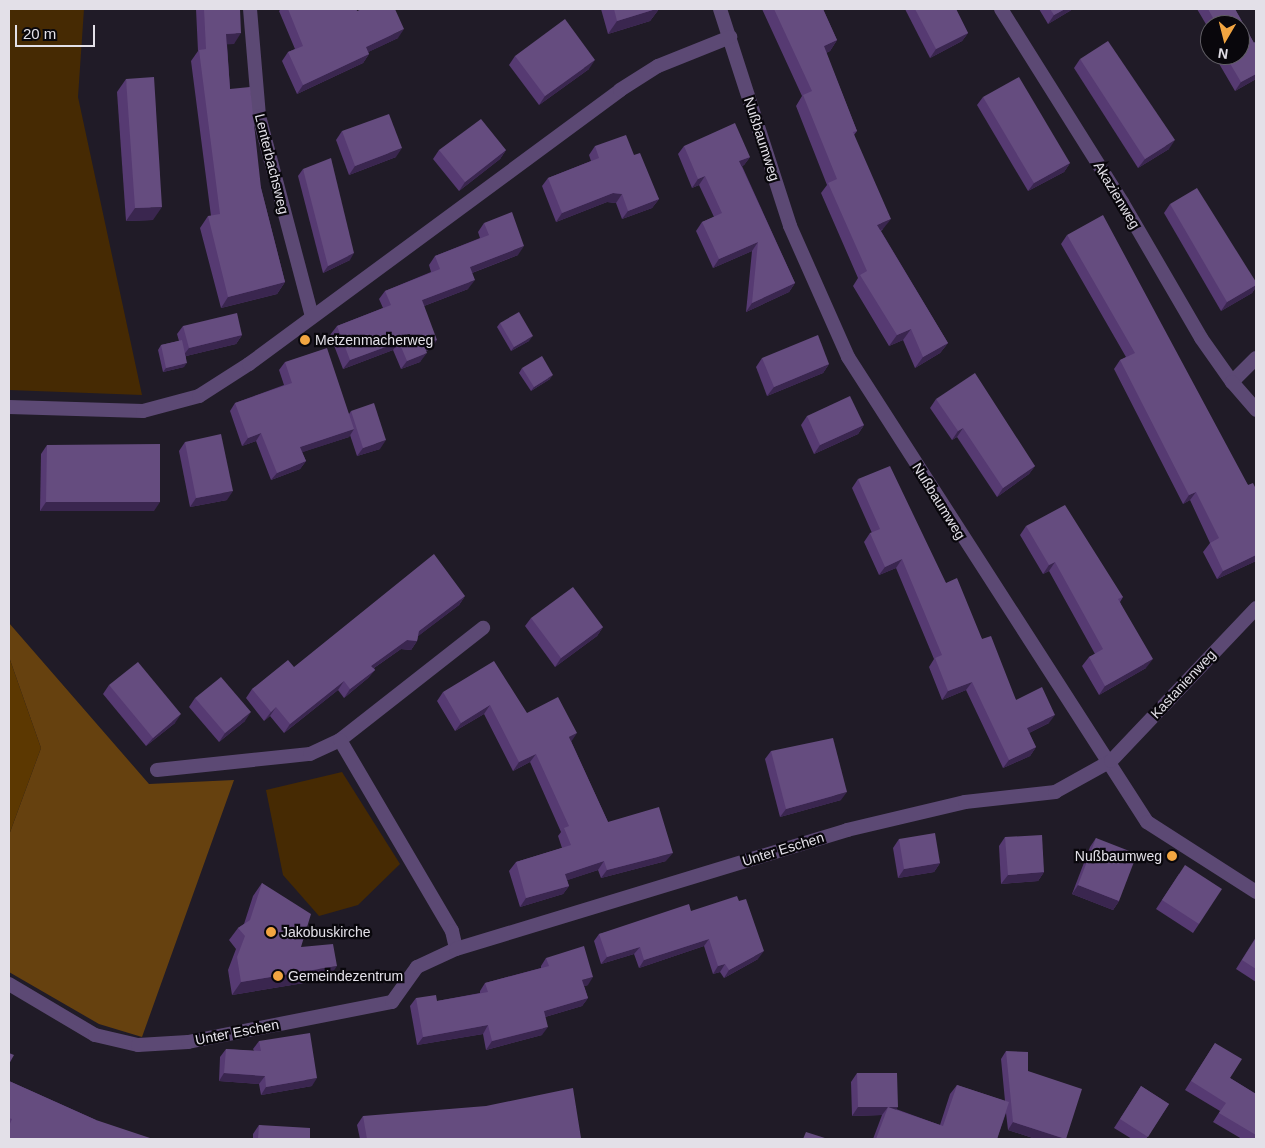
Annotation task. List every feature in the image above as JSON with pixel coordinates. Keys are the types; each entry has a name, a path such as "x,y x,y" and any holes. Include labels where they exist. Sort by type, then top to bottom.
{"street":[{"name":"Lenterbachsweg","path":"250,9 258,116 312,316"},
{"path":"9,407 143,411 172,406 224,381 620,90 658,66 730,37 720,9"},
{"name":"Akazienweg","path":"1001,9 1122,202 1200,338 1232,382"},
{"name":"Nußbaumweg","path":"730,37 790,226 848,358 973,555 1111,761 1148,822 1256,892"},
{"path":"1256,358 1232,382 1256,410"},
{"name":"Kastanienweg","path":"1111,761 1256,608"},
{"path":"157,770 310,754 340,740 483,628"},
{"path":"340,740 452,931 456,949"},
{"name":"Unter Eschen","path":"9,984 95,1035 138,1045 188,1042 392,1002 417,967 456,949 847,830 965,802 1054,792 1111,761"}],"shaded area":[{"path":"9,9 84,9 78,97 142,395 9,390"},
{"path":"9,623 149,784 234,780 142,1037 99,1024 9,972 9,835 41,748 9,657"},
{"path":"9,657 41,748 9,835"},
{"path":"342,772 400,864 358,905 319,916 283,875 266,790"}],"building":[{"path":"204,9 240,9 241,33 226,34 230,89 250,87 261,188 285,282 228,297 208,216 220,214 199,50 206,49"},
{"path":"288,9 356,9 357,11 362,9 395,9 404,29 366,47 369,54 303,85 288,52 303,46"},
{"path":"614,9 656,9 617,21"},
{"path":"774,9 823,9 837,40 824,46 857,131 853,132 891,219 877,225 948,343 923,357 911,329 897,335 860,275 867,271 828,183 837,179 803,95 812,91"},
{"path":"915,9 956,9 968,33 936,49"},
{"path":"1050,9 1065,9 1054,15"},
{"path":"1208,9 1235,9 1238,15 1211,15"},
{"path":"565,19 595,60 545,96 515,56"},
{"path":"1250,36 1254,43 1256,41 1256,74 1241,82 1231,65 1250,65"},
{"path":"1108,41 1175,140 1145,159 1080,59"},
{"path":"154,77 162,207 135,208 126,79"},
{"path":"1019,77 1070,163 1034,183 983,97"},
{"path":"389,114 402,148 355,166 342,131"},
{"path":"481,119 506,150 465,182 439,150"},
{"path":"735,123 750,157 739,161 795,283 752,303 758,242 719,259 702,222 722,213 705,176 698,179 684,146"},
{"path":"626,135 634,155 640,153 659,199 628,211 622,194 613,193 562,213 548,178 599,158 595,146"},
{"path":"331,158 354,253 328,266 303,169"},
{"path":"1197,188 1256,282 1256,285 1227,302 1170,204"},
{"path":"512,212 524,246 470,267 475,280 422,300 437,340 424,345 427,353 407,361 399,342 350,360 337,326 391,305 385,291 440,269 435,256 489,235 484,223"},
{"path":"1103,215 1248,485 1253,483 1256,489 1256,555 1223,571 1210,543 1219,538 1196,492 1189,495 1120,360 1135,353 1067,235"},
{"path":"519,312 533,336 514,347 500,323"},
{"path":"237,313 242,335 189,348 183,326"},
{"path":"818,335 829,364 774,387 762,358"},
{"path":"182,340 187,363 166,368 161,345"},
{"path":"327,348 354,429 300,447 306,461 277,473 261,433 248,438 235,403 292,383 285,362"},
{"path":"542,356 553,375 534,387 522,368"},
{"path":"975,373 1035,466 1003,488 963,428 958,431 936,399"},
{"path":"850,396 864,425 820,445 807,416"},
{"path":"374,403 386,440 363,448 351,411"},
{"path":"221,434 233,491 196,498 185,442"},
{"path":"160,444 160,502 46,502 47,445"},
{"path":"890,466 946,583 957,578 982,639 991,636 1016,700 1042,687 1055,715 1027,728 1036,747 1009,760 972,682 948,691 935,658 942,655 902,559 885,567 870,533 880,529 858,479"},
{"path":"1065,505 1123,597 1118,599 1153,659 1105,686 1089,657 1103,649 1055,562 1049,565 1026,526"},
{"path":"434,554 465,596 419,631 417,641 407,640 371,666 375,670 350,689 344,681 290,724 276,707 271,712 252,689 288,660 294,667"},
{"path":"573,587 603,627 561,658 531,618"},
{"path":"494,661 527,713 558,697 577,733 569,737 608,822 659,807 673,853 607,870 604,861 565,874 569,886 526,898 516,862 571,845 564,828 569,826 536,754 519,762 490,705 461,723 443,692"},
{"path":"138,662 181,714 153,738 109,685"},
{"path":"221,677 251,712 225,733 195,698"},
{"path":"833,738 847,792 786,809 771,751"},
{"path":"935,833 940,863 904,869 899,839"},
{"path":"1042,835 1044,872 1008,875 1005,837"},
{"path":"1096,838 1137,854 1119,901 1078,885"},
{"path":"1185,865 1222,889 1199,924 1162,900"},
{"path":"262,883 311,914 301,947 333,944 337,966 241,982 237,957 245,936 238,928 250,920"},
{"path":"737,896 739,901 746,899 764,951 729,970 725,964 718,966 709,939 644,960 640,947 607,957 599,934 689,904 691,911"},
{"path":"1256,938 1256,969 1242,960"},
{"path":"584,946 593,977 582,980 588,998 544,1011 548,1027 492,1041 488,1025 423,1037 416,998 436,995 437,1001 488,992 485,983 549,966 546,958"},
{"path":"310,1033 317,1078 266,1087 265,1076 224,1073 226,1049 261,1051 259,1041"},
{"path":"1215,1043 1242,1059 1230,1078 1256,1094 1256,1135 1219,1113 1226,1103 1191,1081"},
{"path":"1006,1051 1028,1052 1028,1071 1082,1089 1066,1139 1013,1122"},
{"path":"9,1053 14,1055 9,1064"},
{"path":"857,1073 897,1073 898,1107 858,1107"},
{"path":"9,1081 96,1120 153,1139 9,1139 9,1126 12,1119 9,1118"},
{"path":"957,1085 1009,1102 997,1139 876,1139 888,1107 943,1126"},
{"path":"1141,1086 1169,1104 1148,1137 1120,1119"},
{"path":"573,1088 581,1138 367,1139 363,1116 486,1106"},
{"path":"259,1125 310,1128 310,1139 258,1139"},
{"path":"806,1132 828,1139 803,1139"}],"place":[{"name":"Metzenmacherweg","path":"305,340"},
{"name":"Nußbaumweg","path":"1172,856"},
{"name":"Jakobuskirche","path":"271,932"},
{"name":"Gemeindezentrum","path":"278,976"}]}
